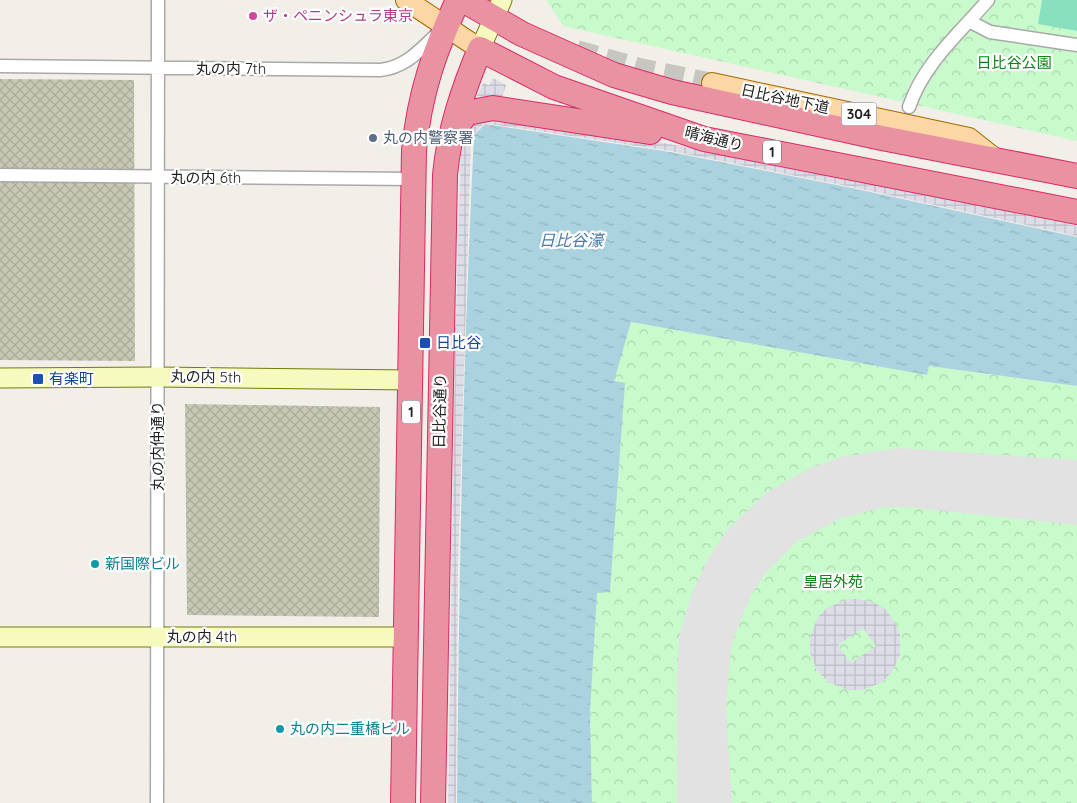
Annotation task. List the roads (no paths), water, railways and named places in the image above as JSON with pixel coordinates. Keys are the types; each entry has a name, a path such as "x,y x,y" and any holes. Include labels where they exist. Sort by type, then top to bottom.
{"highway":[{"name":"日比谷通り","path":"403,803 411,380 412,179 417,122 423,92 431,62 458,0"},
{"path":"463,0 498,9 522,34 614,75 672,92 998,162 1077,176"},
{"name":"日比谷通り","path":"433,803 445,175 450,137 467,80 480,49"},
{"name":"晴海通り","path":"480,49 554,87 704,139 1077,212"},
{"name":"1","path":"450,137 457,123 467,113 493,108 704,139"}],"main road":[{"name":"晴海通り","path":"406,0 480,49"},
{"name":"日比谷地下道","path":"712,83 969,138 998,162"}],"street":[{"name":"丸の内仲通り","path":"157,803 158,0"},
{"path":"909,107 926,72 942,50 988,0"},
{"name":"日比谷通り","path":"480,49 498,9"},
{"path":"969,21 990,32 1077,45"},
{"name":"丸の内 7th","path":"0,66 392,69 416,54 446,25"},
{"name":"丸の内 6th","path":"0,175 412,179"},
{"name":"丸の内 5th","path":"0,378 158,377 411,380"},
{"name":"丸の内 4th","path":"0,637 405,638"}],"water":[{"name":"日比谷濠","path":"485,124 670,152 852,188 1077,237 1077,386 929,366 927,375 631,322 614,381 625,383 610,592 597,593 590,712 592,803 457,803 462,468 470,218 474,135"}],"tunnel":[{"path":"577,50 640,68 712,83"}],"place":[{"name":"ザ・ペニンシュラ東京","path":"253,16"},
{"name":"丸の内警察署","path":"373,138"},
{"name":"日比谷","path":"425,343"},
{"name":"有楽町","path":"38,379"},
{"name":"新国際ビル","path":"95,564"},
{"name":"丸の内二重橋ビル","path":"280,729"}],"park label":[{"name":"日比谷公園","path":"1014,63"},
{"name":"皇居外苑","path":"833,582"}]}
